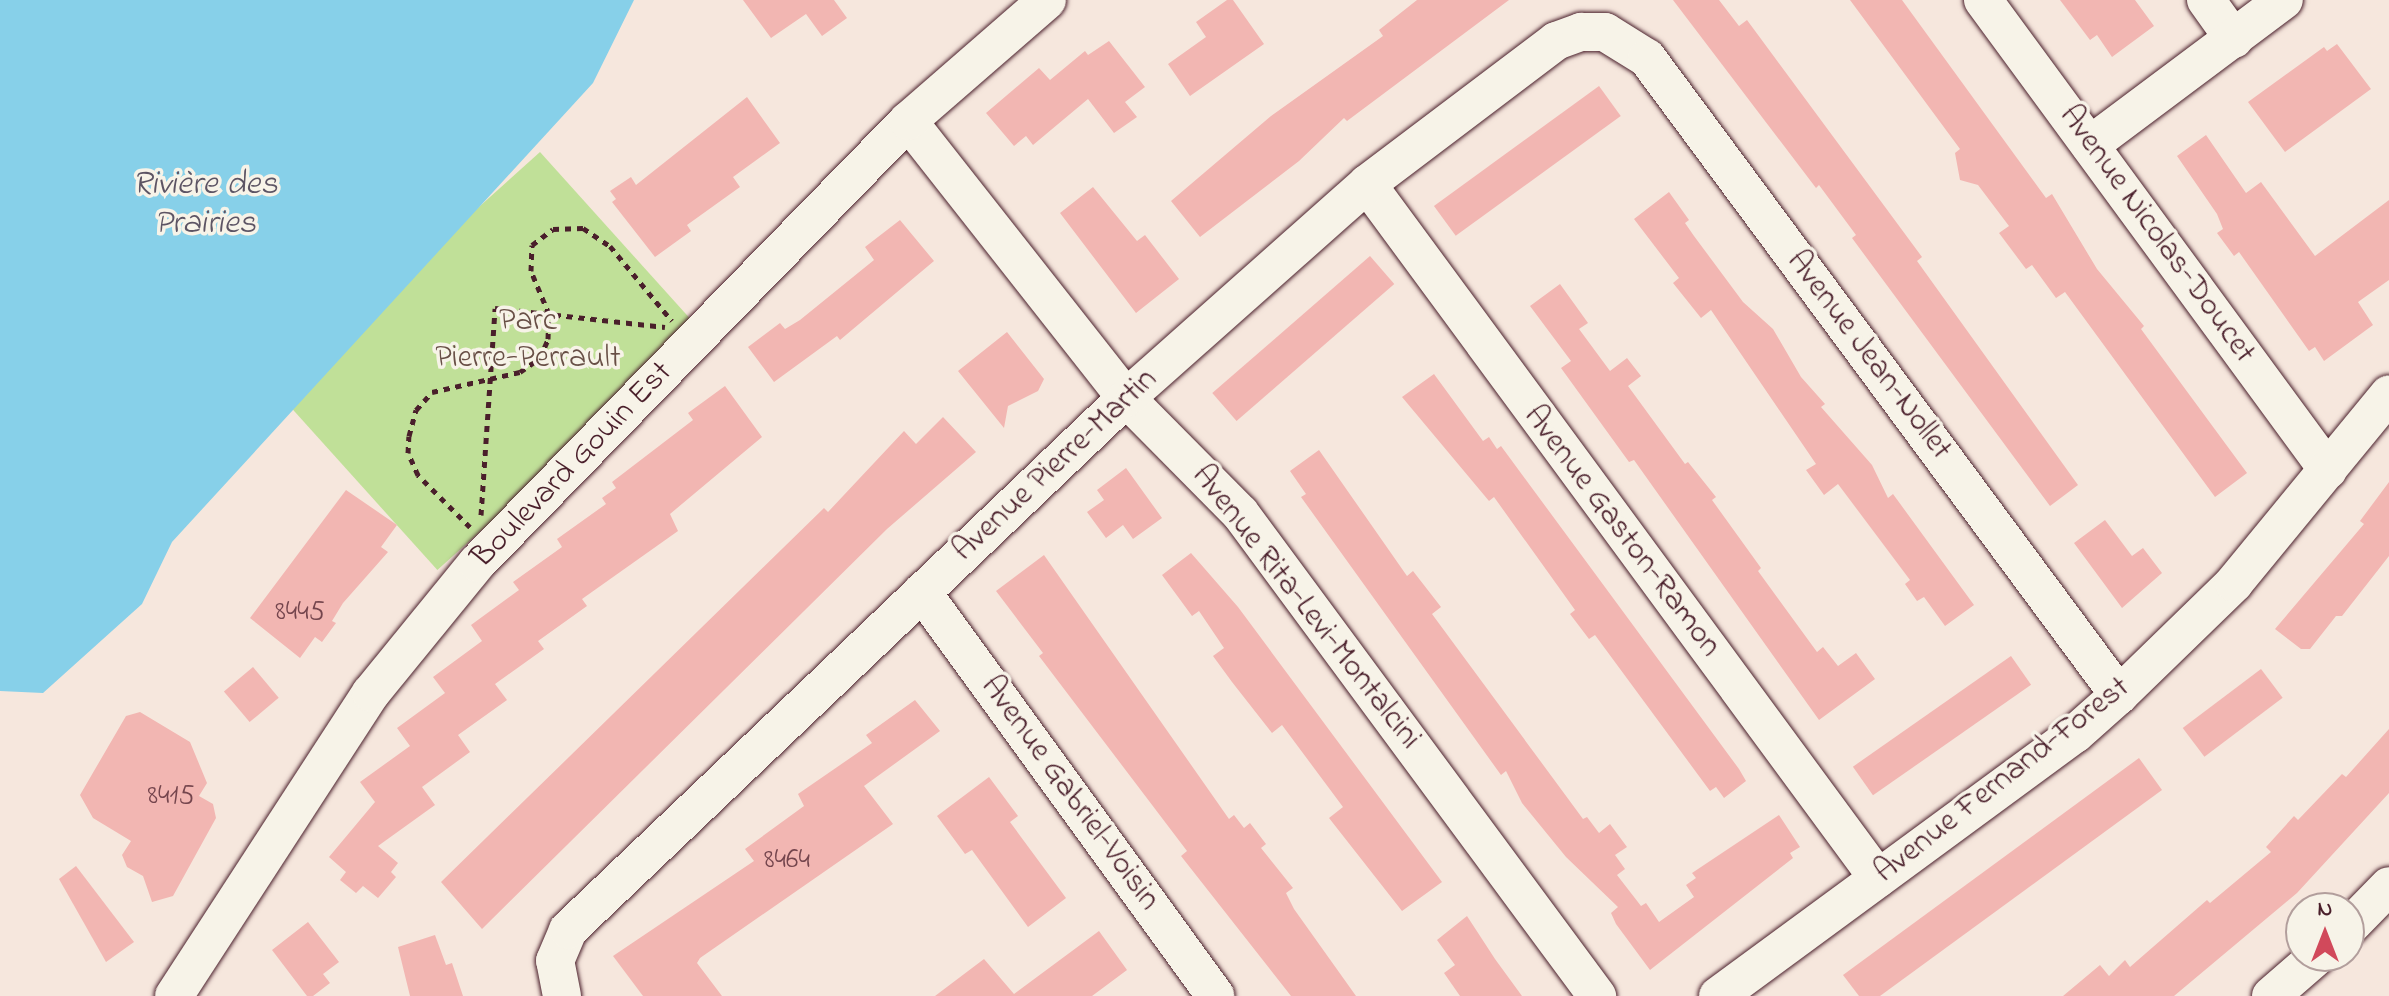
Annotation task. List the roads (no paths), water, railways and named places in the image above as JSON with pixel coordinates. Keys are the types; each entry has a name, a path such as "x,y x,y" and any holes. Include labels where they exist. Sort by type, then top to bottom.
{"street":[{"name":"Boulevard Gouin Est","path":"174,996 371,693 477,563 908,121 1047,0"},
{"name":"Avenue Nicolas-Doucet","path":"1983,0 2328,470"},
{"path":"2206,0 2234,39"},
{"path":"2090,145 2284,0"},
{"name":"Avenue Pierre-Martin","path":"558,979 568,930 1126,398 1367,184 1556,41 1605,32"},
{"name":"Avenue Jean-Nollet","path":"1605,32 1647,58 2119,695"},
{"name":"Avenue Rita-Levi-Montalcini","path":"908,121 1126,398 1240,513 1597,996"},
{"name":"Avenue Gaston-Ramon","path":"1367,184 1878,878"},
{"name":"Avenue Fernand-Forest","path":"1718,996 2075,734 2119,695 2234,583 2389,394"},
{"name":"Avenue Gabriel-Voisin","path":"922,592 1201,991"},
{"path":"2365,911 2389,886"},
{"path":"2271,996 2299,972"}],"water":[{"name":"Rivière des Prairies","path":"0,0 634,0 593,83 172,542 142,604 43,693 0,691"}],"park label":[{"name":"Parc Pierre-Perrault","path":"528,342"}]}
